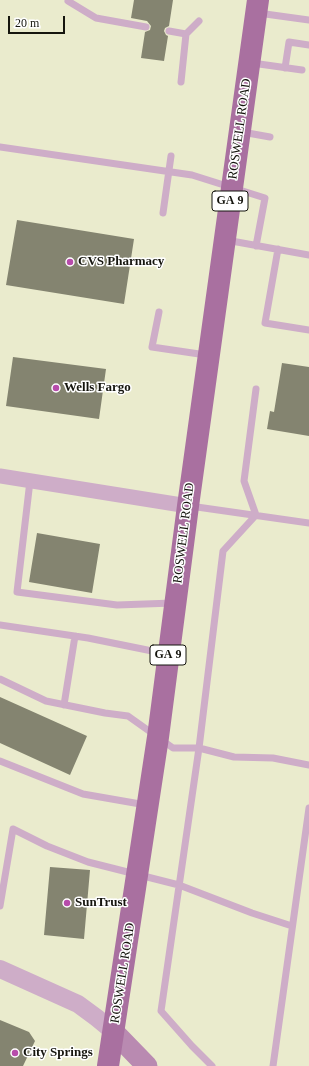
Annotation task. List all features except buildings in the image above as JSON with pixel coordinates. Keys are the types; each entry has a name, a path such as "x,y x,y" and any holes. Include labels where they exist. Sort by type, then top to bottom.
{"main road":[{"name":"ROSWELL ROAD","path":"108,1066 158,737 208,355 257,6"},
{"path":"114,1032 147,1066"}],"street":[{"path":"0,476 188,506"},
{"path":"0,969 78,1004 114,1032"}],"lane":[{"path":"68,1 96,18 146,27"},
{"path":"257,6 309,20"},
{"path":"181,82 186,34 199,21"},
{"path":"169,31 186,34"},
{"path":"285,68 289,42 309,45"},
{"path":"249,62 302,70"},
{"path":"240,131 270,137"},
{"path":"0,147 192,175 265,198 256,246"},
{"path":"163,213 171,156"},
{"path":"225,240 309,255"},
{"path":"278,250 265,323 309,330"},
{"path":"159,312 152,347 208,355"},
{"path":"256,389 244,481 256,514"},
{"path":"30,481 17,592 117,605 175,603"},
{"path":"188,506 256,514 309,523"},
{"path":"212,1066 161,1011 199,748 223,551 256,514"},
{"path":"0,625 75,636 168,654"},
{"path":"64,705 75,636"},
{"path":"0,680 46,701 128,716 173,748 199,748 234,757 273,758 309,765"},
{"path":"0,760 83,794 148,805"},
{"path":"273,1066 309,808"},
{"path":"0,906 13,829 47,846 88,862 179,885 252,913 292,926"}],"shaded area":[{"path":"0,0 309,0 309,1066 0,1066"}],"place":[{"name":"CVS Pharmacy","path":"70,262"},
{"name":"Wells Fargo","path":"56,388"},
{"name":"SunTrust","path":"67,903"},
{"name":"City Springs","path":"15,1053"}]}
